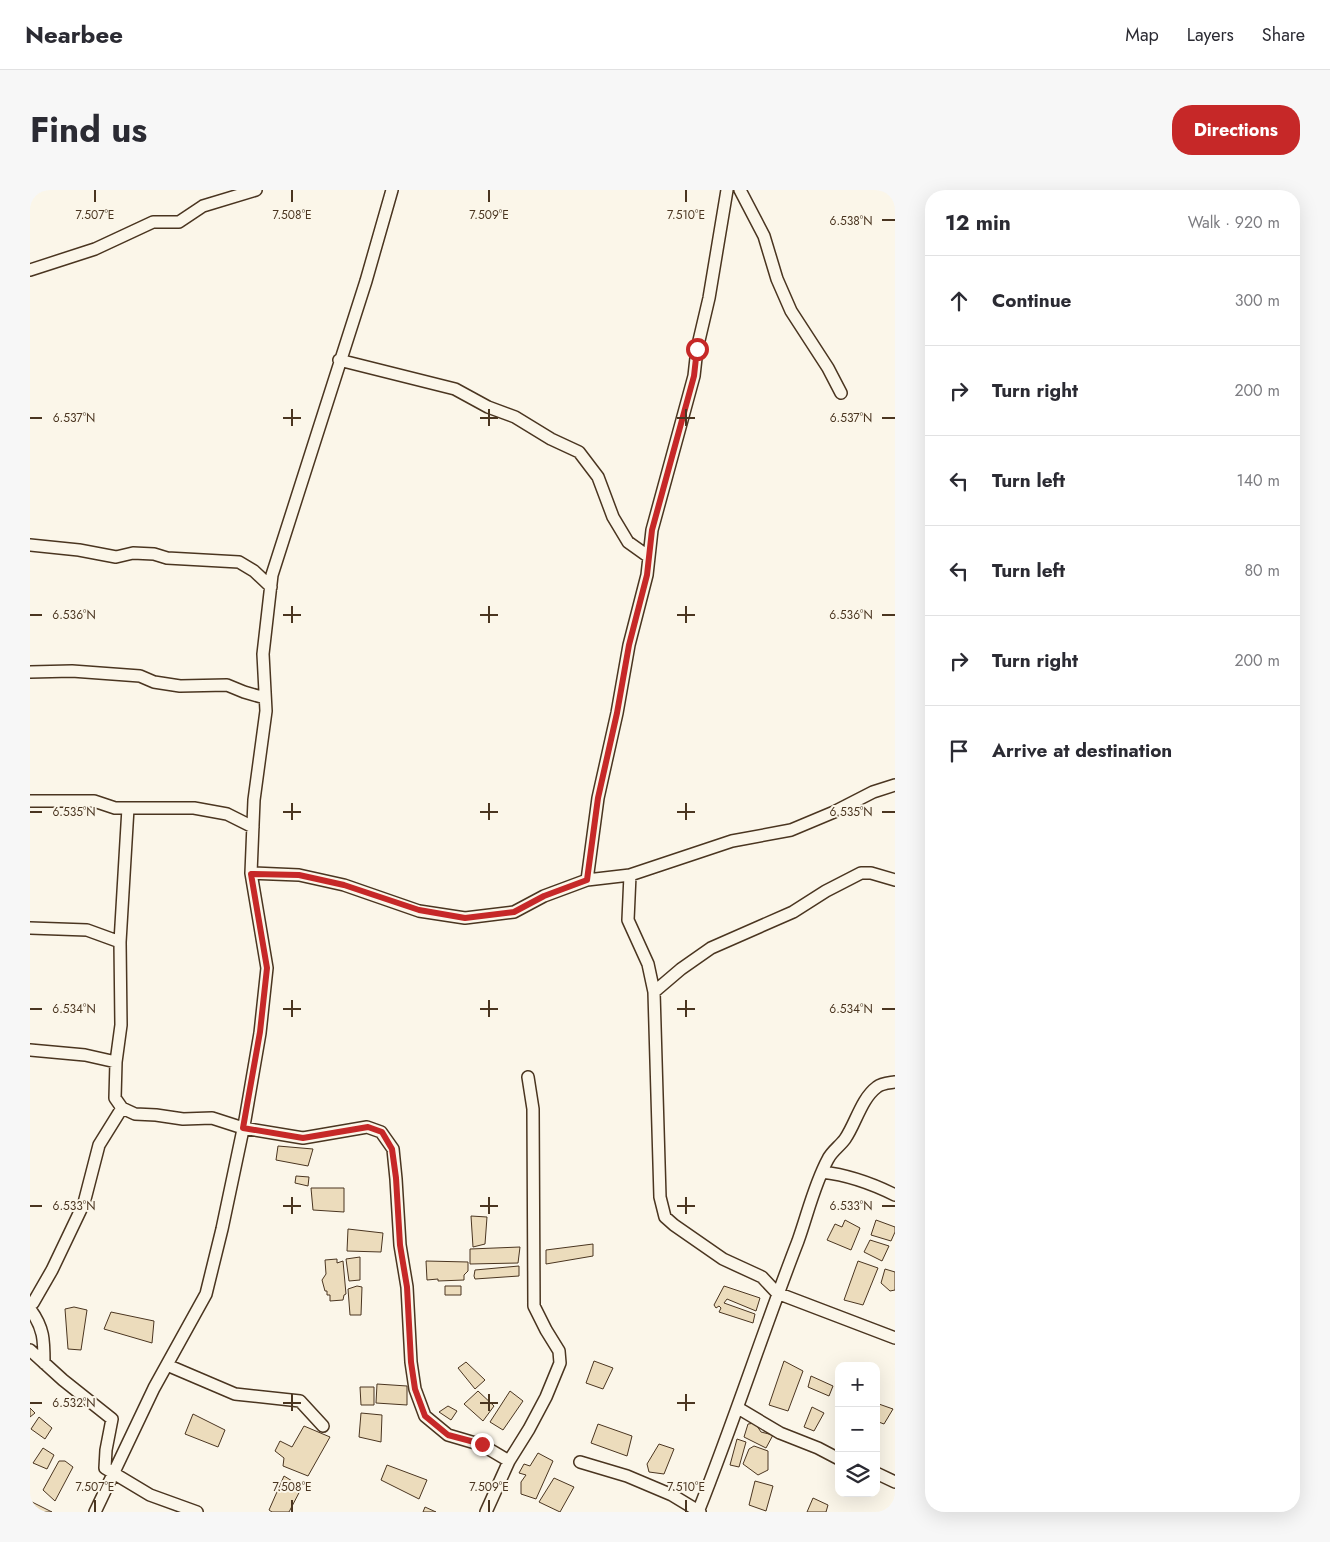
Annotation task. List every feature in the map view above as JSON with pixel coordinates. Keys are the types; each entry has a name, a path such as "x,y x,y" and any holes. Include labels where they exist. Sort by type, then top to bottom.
{"street":[{"path":"30,270 95,249 153,222 179,222 203,206 256,190"},
{"path":"94,1512 167,1365 206,1294 222,1229 260,1032 267,968 251,874 254,800 266,711 263,654 270,587 272,575 312,453 339,360 366,281 392,190"},
{"path":"587,880 598,798 617,713 629,645 647,575 652,530 694,376 697,349 709,298 728,190"},
{"path":"740,190 764,236 777,279 791,311 828,368 841,393"},
{"path":"339,360 455,389 488,407 515,417 551,439 579,452 598,477 613,517 628,542 649,557"},
{"path":"30,544 116,557 133,553 147,553 167,558 239,562 254,571 270,587"},
{"path":"30,672 72,671 140,676 154,682 180,686 227,685 265,698"},
{"path":"251,874 299,875 344,885 419,910 465,918 514,912 544,896 587,880 630,875 732,841 791,830 834,812 873,792 895,785"},
{"path":"30,801 94,801 115,808 194,808 227,814 253,827"},
{"path":"128,808 120,942 121,1025 116,1062 115,1098 122,1108 135,1114 183,1119 212,1118 243,1128 303,1138 368,1127 382,1132 392,1149 396,1178 400,1245 407,1287 411,1362 415,1389 425,1416 448,1435 482,1444 509,1462"},
{"path":"654,992 681,969 711,948 793,912 826,891 861,874 871,873 895,880"},
{"path":"630,875 628,920 648,964 654,992 660,1197 665,1217 723,1259 762,1277 777,1293 895,1338"},
{"path":"30,928 87,930 120,942"},
{"path":"30,1050 85,1055 116,1062"},
{"path":"486,1512 509,1462 546,1397 560,1362 559,1350 534,1306 533,1108 528,1077"},
{"path":"580,1462 627,1476 672,1495 699,1512 738,1408 777,1293 799,1237 814,1188 828,1159 845,1139 872,1093 883,1084 895,1082"},
{"path":"30,1304 33,1303 52,1270 84,1203 100,1145 122,1108"},
{"path":"822,1172 857,1178 895,1195"},
{"path":"30,1309 39,1322 44,1343 44,1363"},
{"path":"30,1350 112,1419 106,1450 105,1468 150,1495 197,1512"},
{"path":"167,1365 235,1394 300,1401 323,1426"},
{"path":"738,1408 780,1433 835,1457"},
{"path":"880,1475 895,1482"}],"building":[{"path":"278,1146 313,1149 308,1166 276,1160"},
{"path":"296,1176 309,1177 308,1186 295,1183"},
{"path":"311,1188 344,1188 344,1212 313,1210"},
{"path":"471,1216 487,1217 485,1244 473,1247"},
{"path":"845,1220 860,1228 851,1250 827,1240 835,1224 842,1227"},
{"path":"876,1220 895,1227 891,1241 871,1235"},
{"path":"348,1229 383,1233 381,1252 347,1251"},
{"path":"870,1240 889,1246 882,1261 864,1252"},
{"path":"593,1244 593,1256 546,1264 546,1250"},
{"path":"520,1247 518,1263 470,1264 470,1249"},
{"path":"360,1257 360,1280 349,1281 346,1259"},
{"path":"337,1259 337,1263 343,1261 346,1294 343,1300 330,1301 330,1295 327,1295 322,1280 326,1274 325,1260"},
{"path":"426,1261 468,1262 468,1271 464,1275 464,1280 427,1280"},
{"path":"858,1261 878,1268 863,1305 844,1300"},
{"path":"519,1266 519,1276 475,1279 474,1276 475,1270"},
{"path":"885,1269 895,1272 895,1290 890,1291 881,1283"},
{"path":"357,1286 362,1287 361,1315 350,1315 348,1289"},
{"path":"445,1286 461,1286 461,1295 445,1295"},
{"path":"724,1286 760,1298 756,1311 727,1299 724,1303 755,1314 753,1323 719,1312 721,1308 719,1306 716,1308 714,1305"},
{"path":"74,1307 87,1310 81,1350 68,1349 65,1309"},
{"path":"111,1312 154,1321 152,1343 104,1329"},
{"path":"594,1361 613,1368 603,1389 586,1383"},
{"path":"784,1361 803,1371 788,1411 769,1405"},
{"path":"466,1362 485,1380 475,1389 458,1368"},
{"path":"811,1376 833,1386 829,1396 808,1387"},
{"path":"377,1384 407,1386 407,1405 376,1403"},
{"path":"360,1387 374,1387 374,1405 361,1405"},
{"path":"478,1391 494,1406 483,1421 464,1404"},
{"path":"510,1391 523,1401 503,1430 490,1422"},
{"path":"880,1404 893,1409 884,1424 880,1422"},
{"path":"448,1406 457,1411 451,1420 439,1412"},
{"path":"812,1407 824,1413 814,1431 804,1427"},
{"path":"30,1408 35,1413 30,1417"},
{"path":"361,1413 382,1415 381,1442 359,1437"},
{"path":"193,1414 225,1430 218,1447 185,1434"},
{"path":"39,1417 52,1428 45,1439 31,1429"},
{"path":"755,1423 761,1432 773,1435 766,1448 744,1437 748,1424"},
{"path":"598,1424 632,1436 627,1456 591,1443"},
{"path":"304,1426 330,1437 308,1476 283,1466 284,1458 275,1451 280,1441 292,1447"},
{"path":"737,1439 746,1442 739,1467 730,1465"},
{"path":"659,1444 674,1449 664,1474 649,1472 647,1464"},
{"path":"754,1446 768,1451 768,1470 758,1475 743,1464 749,1449"},
{"path":"43,1448 54,1455 47,1469 33,1463"},
{"path":"538,1453 553,1461 536,1499 521,1494 521,1482 526,1475 519,1473 524,1464 530,1466"},
{"path":"59,1461 65,1461 73,1467 55,1501 43,1490"},
{"path":"387,1465 427,1480 419,1499 381,1480"},
{"path":"284,1476 302,1487 289,1512 272,1512 269,1510"},
{"path":"554,1478 574,1487 560,1512 539,1502"},
{"path":"755,1481 773,1486 766,1511 749,1505"},
{"path":"813,1498 828,1505 826,1512 807,1512"},
{"path":"30,1501 52,1512 30,1512"},
{"path":"425,1507 436,1512 423,1512"}],"route":[{"path":"482,1444 448,1435 425,1416 415,1389 411,1362 407,1287 400,1245 396,1178 392,1149 382,1132 368,1127 303,1138 243,1128 260,1032 267,968 251,874 299,875 344,885 419,910 465,918 514,912 544,896 587,880 598,798 617,713 629,645 647,575 652,530 694,376 697,349"}]}
